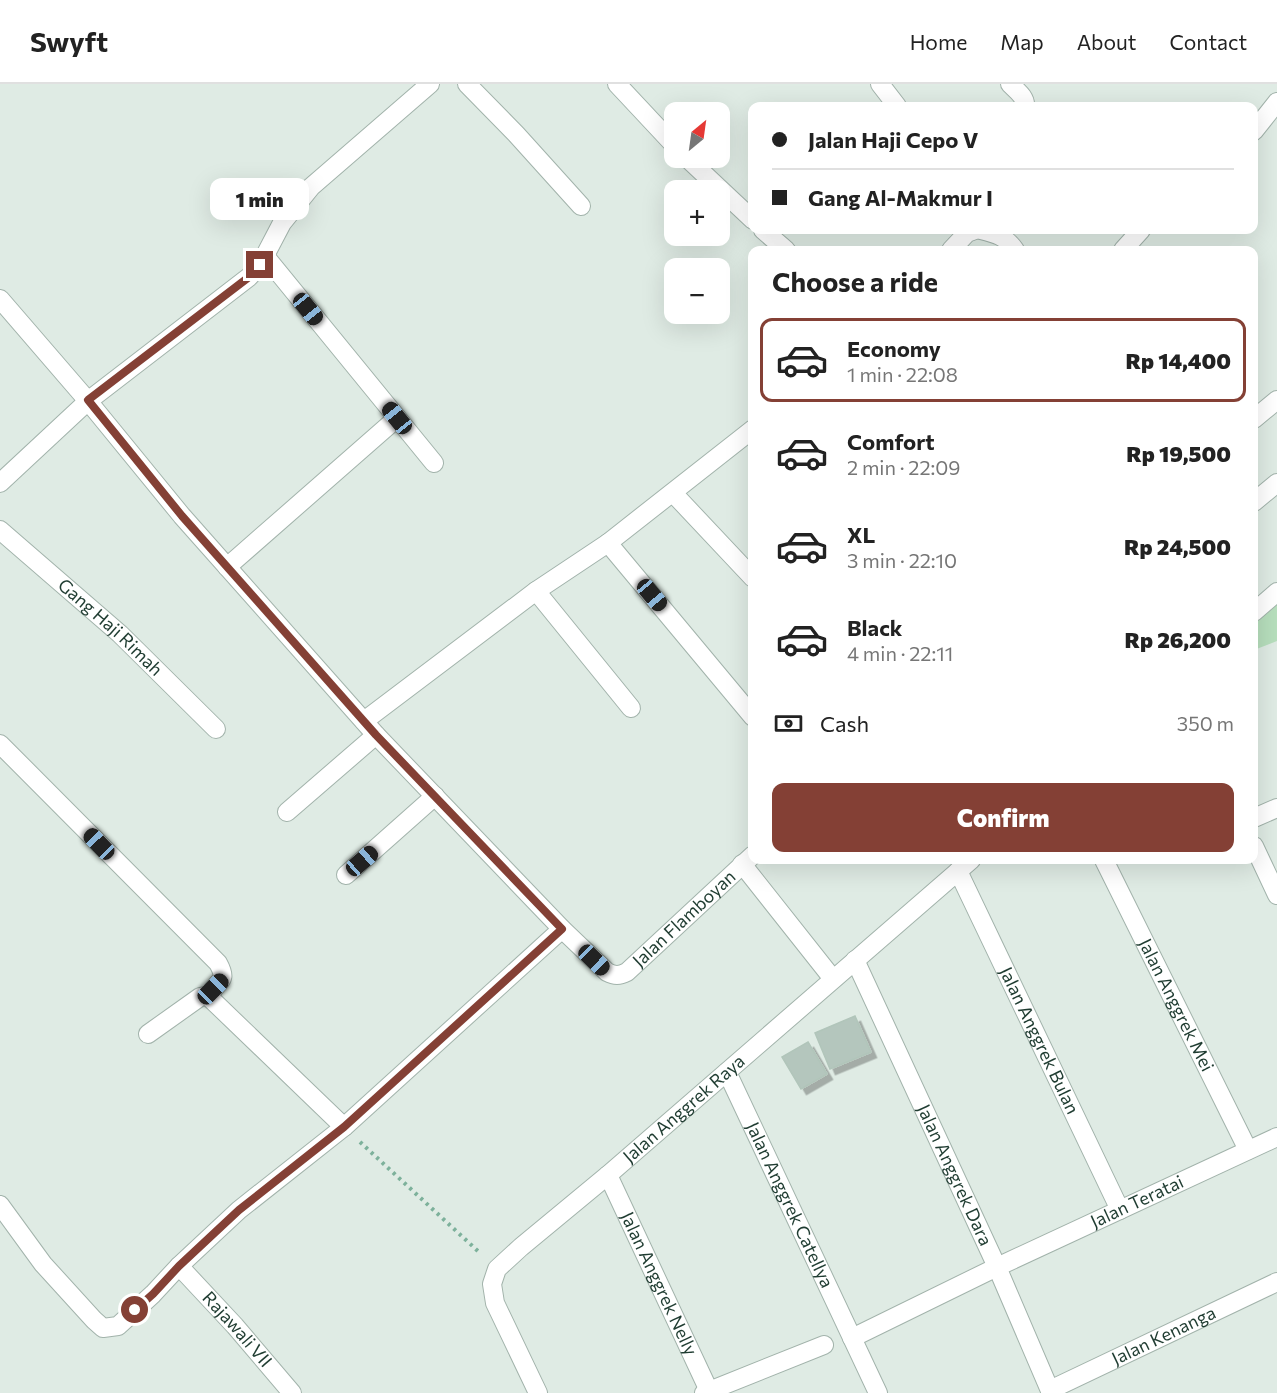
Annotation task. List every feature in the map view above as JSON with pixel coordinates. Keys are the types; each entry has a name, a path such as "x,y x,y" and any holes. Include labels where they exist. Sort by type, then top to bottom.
{"street":[{"path":"0,483 88,400 249,277 260,265 282,223 311,187 430,84"},
{"path":"467,84 581,206"},
{"path":"617,84 664,134"},
{"path":"879,84 892,102"},
{"path":"1010,84 1025,102"},
{"path":"1258,126 1277,102"},
{"path":"698,168 748,215"},
{"path":"768,234 781,246"},
{"path":"955,246 966,234"},
{"path":"999,234 1012,246"},
{"path":"1127,246 1137,234"},
{"path":"265,256 434,463"},
{"path":"0,299 88,400 182,516 370,728 562,929 344,1127 239,1210 118,1326 103,1328 94,1320 43,1264 0,1205"},
{"path":"1258,416 1277,400"},
{"path":"227,567 397,418"},
{"path":"287,812 370,728 536,591 608,543 748,433"},
{"path":"1258,499 1277,483"},
{"path":"673,493 748,573"},
{"name":"Gang Haji Rimah","path":"0,530 120,634 216,729"},
{"path":"608,543 748,711"},
{"path":"536,591 631,708"},
{"path":"1258,609 1277,592"},
{"path":"0,744 218,963 223,972 222,980 210,995"},
{"path":"346,875 435,796"},
{"path":"1258,816 1277,808"},
{"path":"1258,855 1277,895"},
{"name":"Jalan Flamboyan","path":"562,929 607,972 614,976 621,975 627,972 748,860"},
{"path":"751,864 833,979"},
{"name":"Jalan Anggrek Mei","path":"1106,864 1248,1150"},
{"name":"Jalan Anggrek Raya","path":"497,1269 965,865"},
{"name":"Jalan Anggrek Bulan","path":"965,865 1120,1210"},
{"name":"Jalan Anggrek Dara","path":"855,960 997,1268 1051,1392"},
{"path":"148,1034 200,997 210,995"},
{"path":"210,995 344,1127"},
{"name":"Jalan Anggrek Catellya","path":"727,1072 878,1393"},
{"name":"Jalan Teratai","path":"997,1268 1277,1137"},
{"name":"Jalan Anggrek Nelly","path":"608,1174 708,1392"},
{"name":"Rajawali VII","path":"179,1266 235,1326 292,1393"},
{"path":"852,1338 997,1268"},
{"path":"497,1269 492,1284 495,1304 538,1393"},
{"name":"Jalan Kenanga","path":"1051,1392 1277,1282"},
{"path":"708,1392 824,1345"}],"path":[{"path":"344,1127 497,1269"}],"green space":[{"path":"1277,596 1277,641 1258,648 1258,613"}],"building":[{"path":"855,1016 871,1052 830,1069 815,1033"},
{"path":"808,1042 827,1074 801,1089 782,1057"}],"route":[{"path":"135,1310 239,1210 344,1127 562,929 376,735 182,516 88,400 249,277 260,265"}]}
